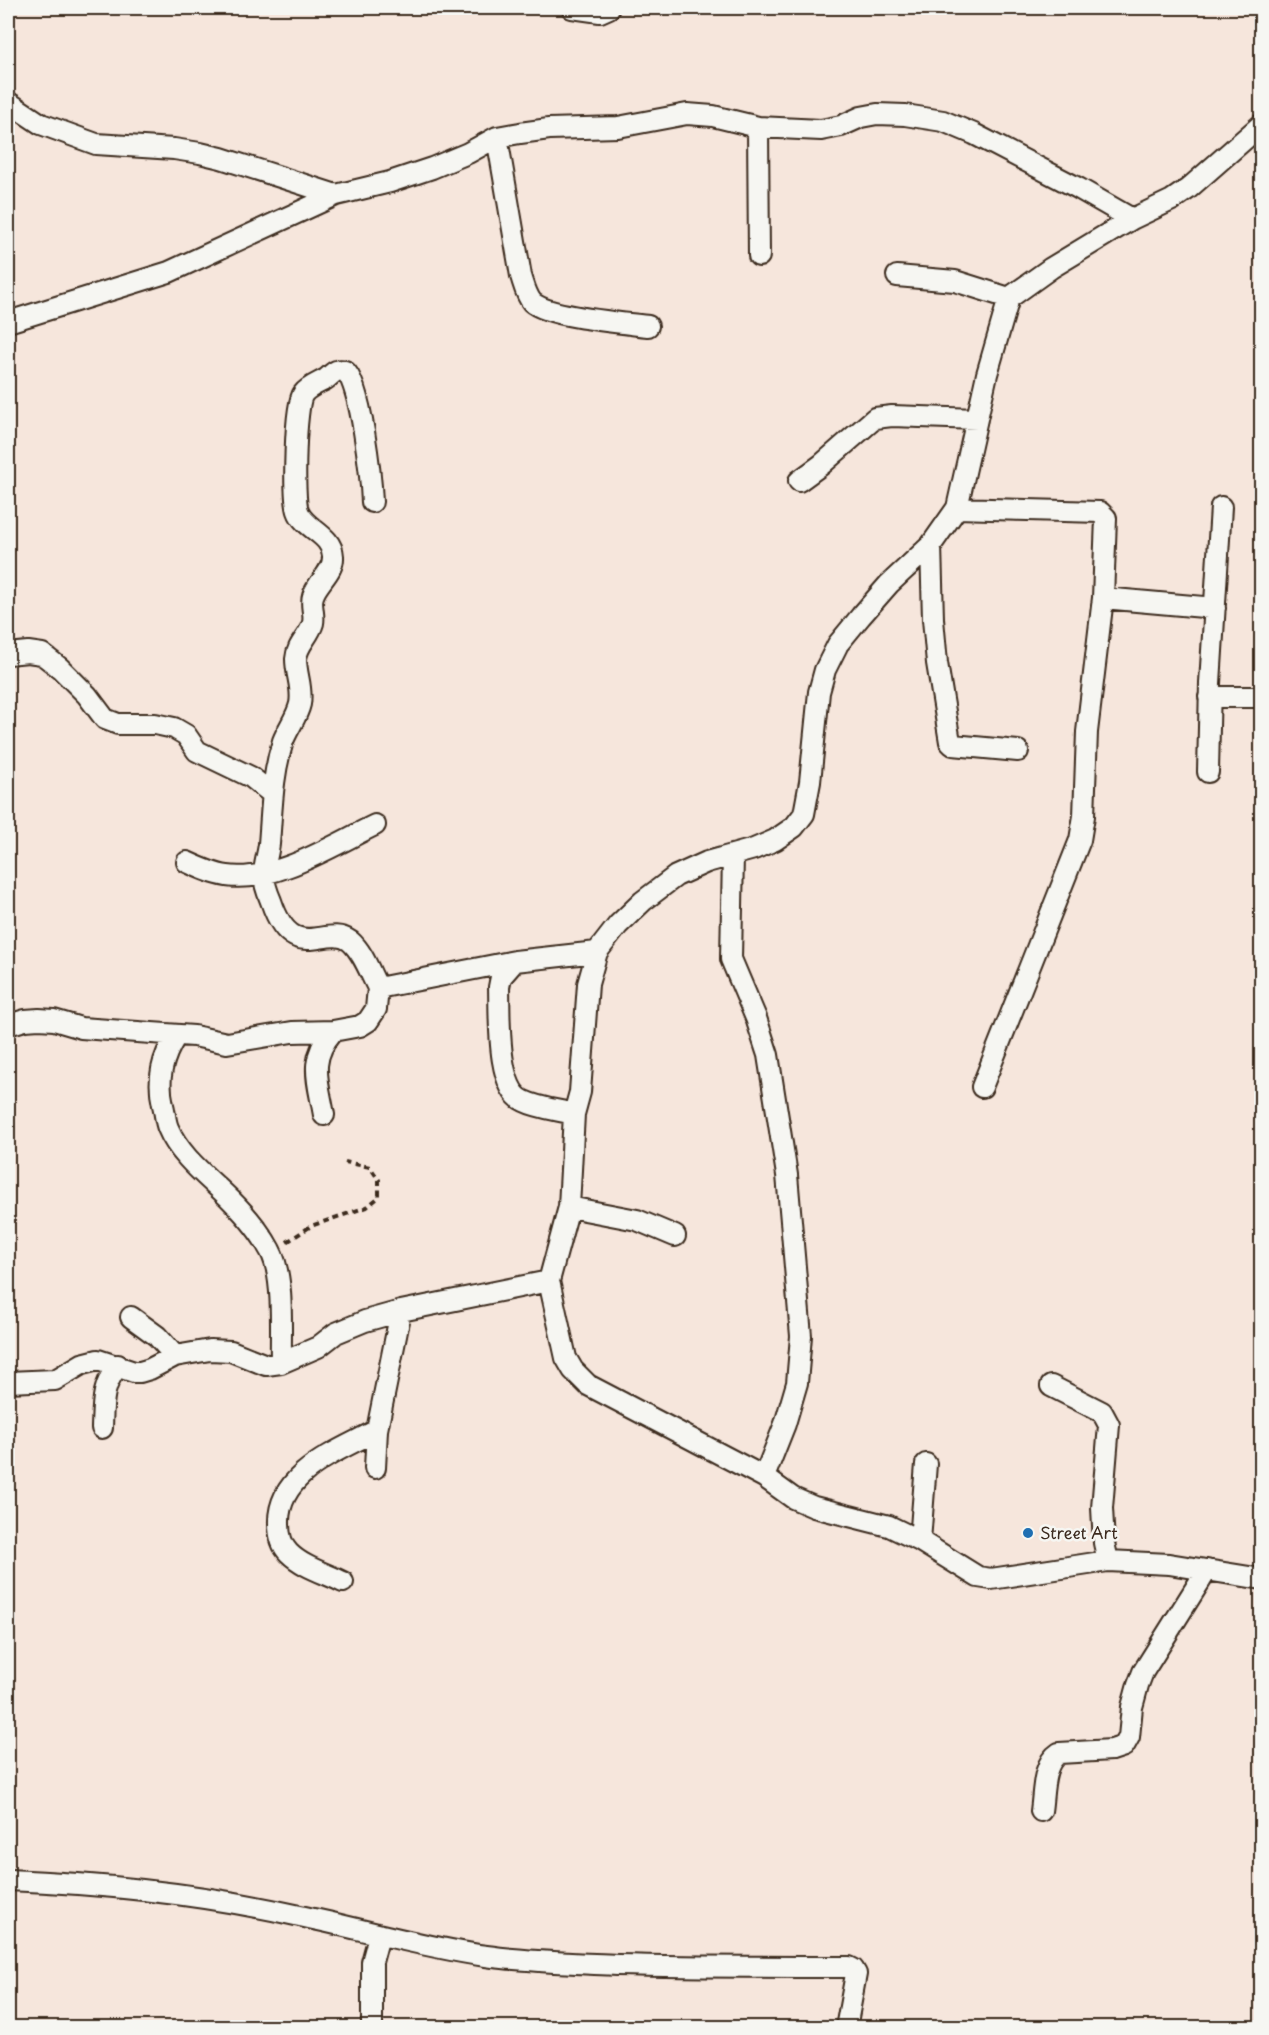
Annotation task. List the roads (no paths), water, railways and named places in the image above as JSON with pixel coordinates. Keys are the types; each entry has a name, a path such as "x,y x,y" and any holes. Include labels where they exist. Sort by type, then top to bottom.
{"street":[{"path":"572,8 600,12 609,8"},
{"path":"8,102 41,124 96,144 174,149 210,155 336,195"},
{"path":"8,322 169,272 336,195 390,182 432,168 468,153 497,137 549,129 618,127 687,114 713,116 758,127 821,130 877,114 905,115 943,121 1057,177 1132,219"},
{"path":"1262,124 1188,189 1050,268 1009,298 977,419 957,508 931,545 889,584 838,644 825,670 819,692 810,782 804,814 794,828 775,840 754,849 707,861 676,876 643,901 618,925 597,952 588,984 581,1083 574,1114 569,1207 549,1281 566,1358 573,1370 588,1385 764,1477 793,1498 814,1508 889,1526 920,1541 978,1577 991,1579 1108,1561 1169,1564 1262,1579"},
{"path":"758,127 759,256"},
{"path":"497,137 521,276 527,295 532,302 539,307 577,317 648,327"},
{"path":"897,276 955,281 1009,298"},
{"path":"8,1025 39,1019 54,1020 81,1028 194,1036 227,1043 292,1032 333,1031 360,1026 368,1021 376,1009 378,988 358,950 347,939 333,937 312,940 292,936 272,903 264,876 271,792 283,741 297,713 302,694 297,667 298,647 310,630 315,615 313,594 330,568 333,556 322,535 302,518 295,498 300,404 303,393 336,370 345,371 352,380 366,444 372,502"},
{"path":"799,481 875,418 892,416 977,419"},
{"path":"1208,772 1209,697 1221,507"},
{"path":"957,508 1100,512 1106,518 1103,598 1088,732 1084,816 1080,840 982,1087"},
{"path":"931,545 937,663 950,742 953,745 1018,751"},
{"path":"1103,598 1215,608"},
{"path":"8,654 28,652 42,654 87,695 105,719 118,724 155,724 174,728 186,735 197,751 251,777 271,792"},
{"path":"1209,697 1262,697"},
{"path":"187,862 226,876 264,876 309,858 375,825"},
{"path":"733,855 731,959 756,1018 768,1055 787,1175 801,1336 797,1383 785,1424 764,1477"},
{"path":"378,988 515,961 597,952"},
{"path":"515,961 501,977 499,987 504,1072 508,1085 523,1101 574,1114"},
{"path":"324,1114 316,1063 322,1043 333,1031"},
{"path":"176,1036 167,1049 160,1072 160,1092 168,1127 179,1148 255,1225 272,1252 279,1279 281,1364"},
{"path":"569,1207 637,1220 675,1236"},
{"path":"8,1382 54,1380 82,1364 98,1360 140,1372 175,1356 210,1350 231,1351 266,1365 281,1364 318,1347 348,1327 400,1311 549,1281"},
{"path":"375,1468 377,1430 400,1311"},
{"path":"131,1317 157,1336 175,1356"},
{"path":"102,1428 104,1389 118,1365"},
{"path":"1051,1386 1102,1412 1109,1425 1102,1508 1104,1543 1108,1561"},
{"path":"343,1582 303,1563 288,1553 279,1538 279,1515 288,1488 307,1469 377,1430"},
{"path":"920,1541 926,1464"},
{"path":"1041,1811 1047,1769 1053,1757 1059,1753 1112,1750 1124,1746 1129,1737 1137,1684 1207,1570"},
{"path":"8,1880 57,1882 177,1894 299,1915 379,1936 486,1956 555,1963 849,1967 856,1974 846,2028"},
{"path":"372,2028 372,1962 379,1936"}],"place":[{"name":"Street Art","path":"1028,1533"}]}
